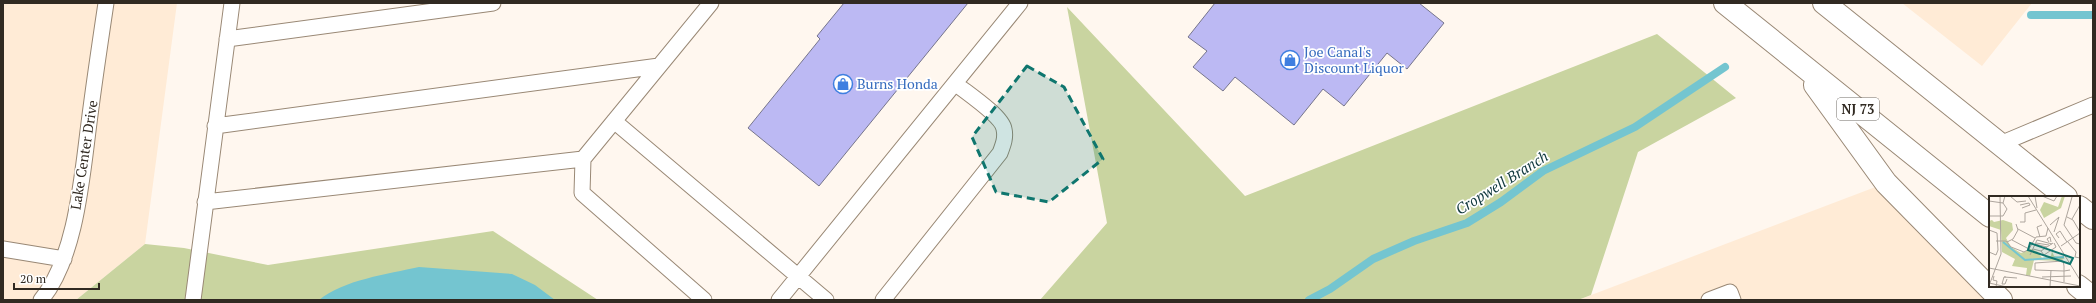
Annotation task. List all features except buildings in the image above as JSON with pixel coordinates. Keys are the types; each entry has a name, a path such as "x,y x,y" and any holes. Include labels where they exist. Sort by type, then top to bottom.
{"highway":[{"name":"NJ 73","path":"1725,3 1989,215"},
{"path":"1824,3 2065,196"},
{"path":"1799,62 1886,183 2001,300"},
{"path":"2080,208 2093,218"},
{"path":"2079,287 2093,298"}],"lane":[{"name":"Lake Center Drive","path":"41,300 52,287 64,259 79,200 106,3"},
{"path":"193,300 232,3"},
{"path":"227,39 493,3"},
{"path":"704,300 582,193 583,159 711,3"},
{"path":"780,300 1020,3"},
{"path":"215,126 659,66"},
{"path":"883,300 1000,154 1005,140 1004,127 996,117 956,84"},
{"path":"2000,144 2093,105"},
{"path":"614,121 826,300"},
{"path":"205,202 583,159"},
{"path":"3,249 64,259"},
{"path":"1708,300 1730,292 1733,300"}],"highlighted area":[{"path":"1027,66 1064,87 1103,159 1049,202 996,192 972,137"}],"shaded area":[{"path":"3,3 177,3 145,244 76,300 3,300"},
{"path":"1902,3 2032,3 1982,66"},
{"path":"1886,183 2001,300 1578,300 1615,286"}],"green space":[{"path":"1067,7 1245,196 1657,34 1736,98 1638,152 1591,295 1578,300 1040,300 1107,223"},
{"path":"493,231 598,300 76,300 145,244 184,248 268,265"}],"water":[{"path":"419,267 512,274 535,285 555,300 319,300 340,287 380,275"}],"waterway":[{"name":"Cropwell Branch","path":"2031,15 2093,15"},
{"name":"Cropwell Branch","path":"1309,300 1330,289 1373,259 1414,241 1467,223 1501,202 1543,171 1635,127 1725,67"}],"place":[{"name":"Joe Canal's Discount Liquor","path":"1290,60"},
{"name":"Burns Honda","path":"843,84"}]}
